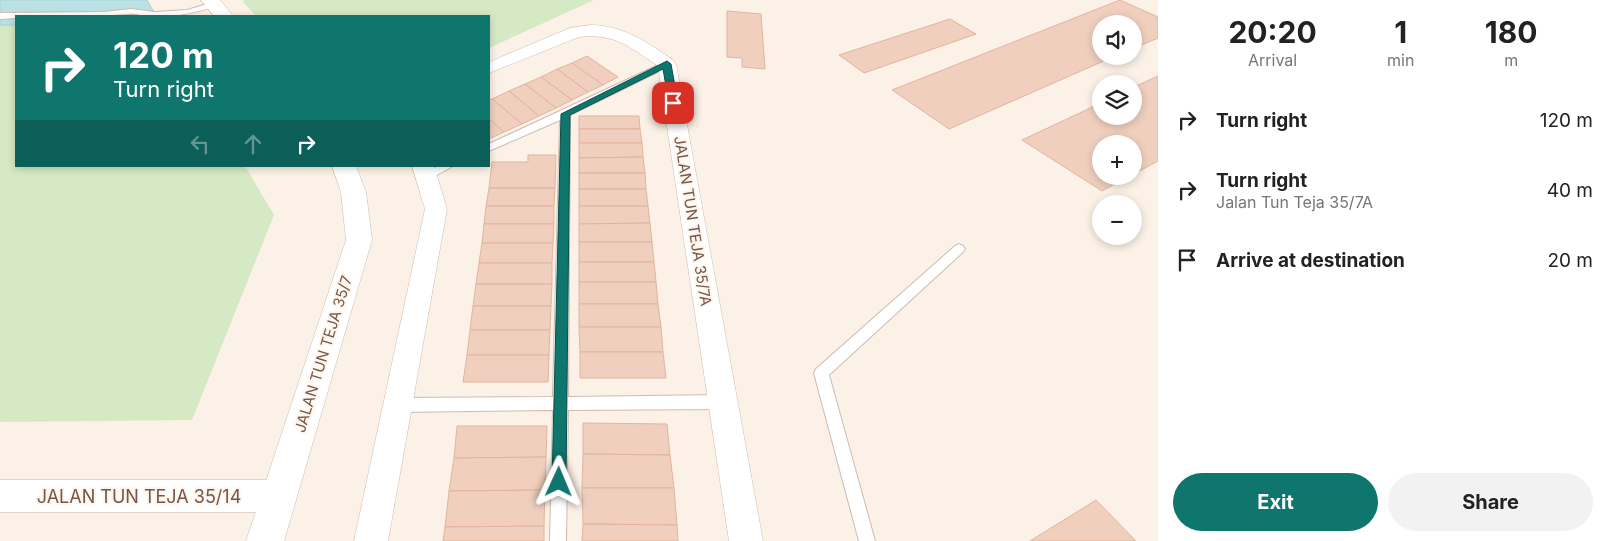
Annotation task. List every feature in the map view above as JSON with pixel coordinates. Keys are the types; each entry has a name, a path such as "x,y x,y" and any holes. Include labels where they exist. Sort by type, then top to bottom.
{"street":[{"path":"490,68 576,32 590,29 606,29 619,33 667,64"},
{"name":"JALAN TUN TEJA 35/7A","path":"667,64 746,541"},
{"name":"JALAN TUN TEJA 35/7","path":"265,541 359,240 355,202 344,167"},
{"path":"371,541 436,209 432,170"},
{"name":"JALAN TUN TEJA 35/14","path":"0,496 279,496"}],"lane":[{"path":"131,10 132,0"},
{"path":"104,15 131,10 155,15 216,7"},
{"path":"0,16 15,16"},
{"path":"490,148 565,114 667,64"},
{"path":"558,541 565,114"},
{"path":"867,541 821,373 959,249"},
{"path":"398,405 723,402"}],"green space":[{"path":"594,0 490,48 490,15 255,15 242,1"},
{"path":"0,25 15,25 15,167 246,167 274,215 192,420 0,422"}],"water":[{"path":"0,0 147,0 155,15 15,15 15,25 0,25"}],"building":[{"path":"1120,0 1158,17 1158,38 1142,45 1142,15 1092,15 1092,65 1095,65 949,129 892,90"},
{"path":"727,11 761,14 765,69 742,67 742,58 727,57"},
{"path":"950,19 976,34 864,73 839,55"},
{"path":"587,56 618,77 603,85 572,63"},
{"path":"572,63 603,85 588,92 557,69"},
{"path":"557,69 588,92 572,100 541,77"},
{"path":"1158,76 1158,161 1142,170 1142,135 1092,135 1092,185 1022,140 1092,107 1092,125 1142,125 1142,83"},
{"path":"541,77 572,100 556,108 525,84"},
{"path":"525,84 556,108 539,116 509,91"},
{"path":"509,91 539,116 522,124 492,99"},
{"path":"492,99 522,124 504,132 490,120 490,100"},
{"path":"579,116 639,116 640,129 579,129"},
{"path":"490,120 504,132 490,139"},
{"path":"579,129 640,129 642,143 579,143"},
{"path":"579,143 642,143 643,157 579,158"},
{"path":"528,155 556,155 555,188 489,188 492,162 528,162"},
{"path":"643,157 645,173 579,173 579,158"},
{"path":"579,173 645,173 646,189 579,189"},
{"path":"1093,185 1113,185 1102,191"},
{"path":"489,188 555,188 554,206 486,206"},
{"path":"579,189 646,189 648,206 579,206"},
{"path":"486,206 554,206 554,224 484,224"},
{"path":"579,206 648,206 650,223 579,224"},
{"path":"650,223 652,242 579,242 579,224"},
{"path":"484,224 554,224 553,243 482,243"},
{"path":"579,242 652,242 654,262 579,262"},
{"path":"482,243 553,243 552,263 479,263"},
{"path":"579,262 654,262 656,282 579,282"},
{"path":"479,263 552,263 552,284 476,284"},
{"path":"579,282 656,282 658,304 579,304"},
{"path":"476,284 552,284 551,306 473,306"},
{"path":"579,304 658,304 661,327 579,327"},
{"path":"473,306 551,306 550,330 470,330"},
{"path":"579,327 661,327 663,352 580,352"},
{"path":"470,330 550,330 549,355 467,355"},
{"path":"580,352 663,352 666,378 580,378"},
{"path":"467,355 549,355 548,382 463,382"},
{"path":"583,423 667,424 670,455 583,454"},
{"path":"457,426 547,426 546,457 454,458"},
{"path":"583,454 670,455 674,488 582,488"},
{"path":"546,457 545,490 449,491 454,458"},
{"path":"582,488 674,488 677,525 583,524"},
{"path":"545,490 544,526 445,527 449,491"},
{"path":"1096,500 1136,541 1030,541"},
{"path":"583,524 677,525 678,541 582,541"},
{"path":"544,526 544,541 443,541 445,527"}],"route":[{"path":"559,482 565,114 667,64 673,103"}]}
